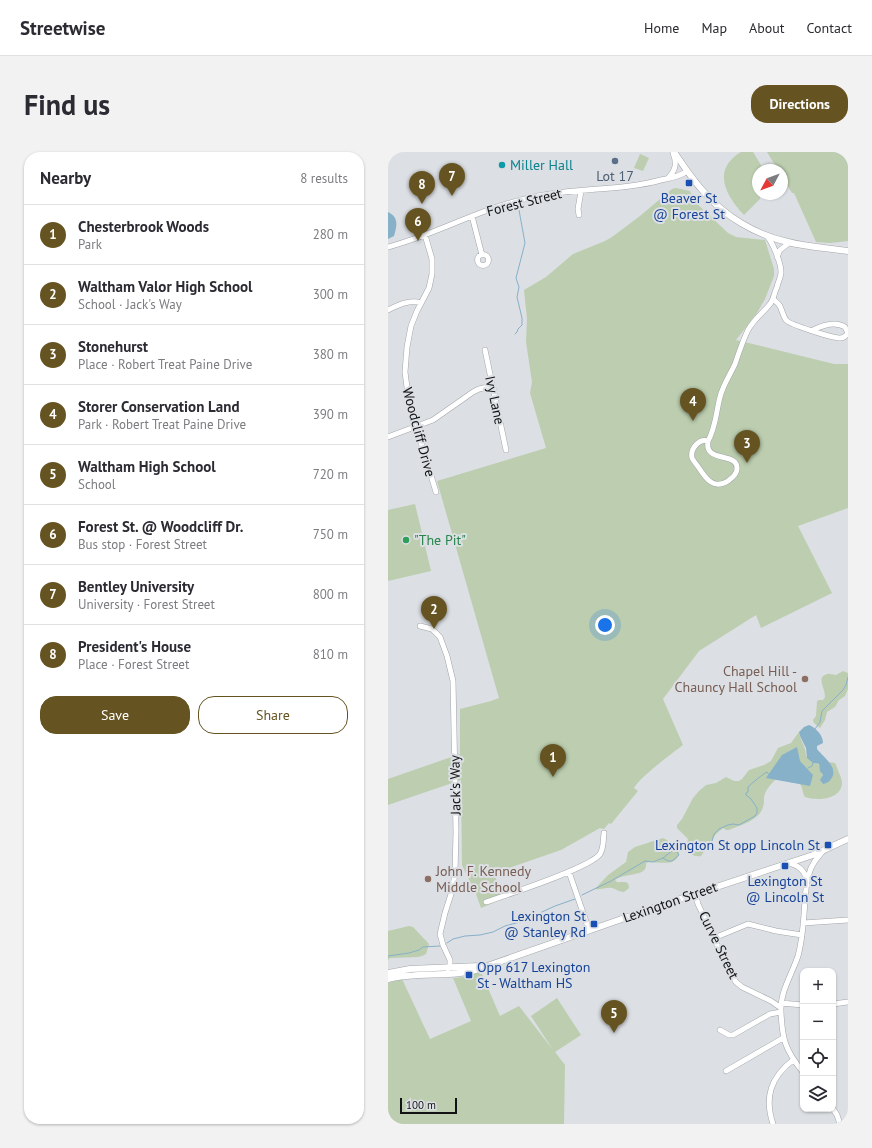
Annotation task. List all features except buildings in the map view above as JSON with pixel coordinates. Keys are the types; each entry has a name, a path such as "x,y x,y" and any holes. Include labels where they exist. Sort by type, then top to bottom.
{"main road":[{"path":"673,152 699,187 714,203 736,220 750,228 767,236 789,243 848,251"},
{"name":"Lexington Street","path":"388,973 410,969 464,973 473,971 695,893 788,863 824,850 848,839"},
{"name":"Lexington Street","path":"388,979 491,964"}],"street":[{"path":"667,179 673,173 675,168 673,152"},
{"name":"Forest Street","path":"388,247 425,235 500,206 538,196 554,193 638,186 681,175 687,171"},
{"path":"579,215 578,208 581,191"},
{"path":"472,216 482,255"},
{"name":"Woodcliff Drive","path":"425,235 431,255 432,271 429,288 412,323 409,334 405,364 405,381 416,427 436,492"},
{"path":"708,441 700,440 697,443 693,450 692,458 707,480 721,484 727,482 737,471 736,464 728,458 713,455 708,448 708,441 714,427 722,389 735,364 748,329 773,299 781,272 777,257 767,236"},
{"path":"777,257 780,250 789,243"},
{"path":"773,299 780,306 787,321 791,323 813,330 840,338 844,337 848,333 845,327 838,324 822,326 813,330"},
{"path":"388,310 408,303 421,303"},
{"name":"Ivy Lane","path":"484,350 506,450"},
{"path":"388,437 426,423 439,416 473,392 492,386"},
{"name":"Jack's Way","path":"420,626 432,629 440,637 447,656 453,681 456,852 455,874 452,891 440,934 450,960 450,965 447,971"},
{"path":"486,902 569,872 594,860 599,856 603,849 604,833"},
{"path":"800,1068 789,1054 783,1038 781,1008 782,997 798,956 802,935 807,879 812,867 824,850"},
{"path":"788,863 798,866 805,874 807,879"},
{"path":"569,872 590,930"},
{"name":"Curve Street","path":"695,893 698,904 731,975 736,982 747,990 771,1001 781,1008"},
{"path":"803,924 848,920"},
{"path":"714,938 748,924 802,935"},
{"name":"Jack's Way","path":"448,956 458,968"},
{"path":"771,1001 782,997"},
{"path":"836,1004 848,1002"},
{"path":"720,1030 729,1035 733,1035 781,1008 800,1005"},
{"path":"726,1071 783,1038"},
{"path":"773,1124 769,1106 774,1080 793,1060"},
{"path":"835,1112 840,1124"}],"green space":[{"path":"741,152 753,152 760,164 752,164 752,200 759,200 744,215 732,200 724,183 726,167 732,159"},
{"path":"767,152 848,152 848,241 830,243 816,242 794,193 792,193 788,187 788,164 774,164"},
{"path":"640,154 649,158 643,171 634,168"},
{"path":"676,188 690,191 694,201 728,233 736,237 765,240 774,269 774,276 765,299 757,313 736,340 834,364 848,364 848,508 798,526 832,593 761,628 756,615 699,651 663,699 683,745 656,766 638,783 634,788 638,791 611,824 609,823 604,829 600,828 561,850 494,873 503,899 481,908 462,865 461,780 388,805 388,779 460,754 460,709 499,698 437,481 546,448 530,393 532,382 526,342 527,319 524,290 546,277 573,254 612,237 672,189"},
{"name":"\"The Pit\"","path":"415,504 431,571 388,581 388,510"},
{"path":"843,671 848,673 848,689 845,696 839,700 835,707 827,712 825,720 820,728 814,723 813,720 816,716 817,701 823,700 825,697 822,677 827,674 836,675"},
{"path":"799,732 806,756 814,763 817,763 820,767 823,776 821,779 822,783 826,783 834,774 829,762 835,763 841,777 841,789 833,796 828,798 816,799 805,797 798,782 776,779 766,792 763,807 758,816 749,822 729,830 723,828 716,834 701,856 696,856 691,853 686,848 688,839 677,828 677,825 682,819 693,798 700,790 706,785 716,783 726,777 734,781 739,781 749,770 771,761 778,748 791,743"},
{"path":"663,838 679,852 678,857 675,860 668,863 646,863 646,868 643,871 615,880 617,882 628,883 629,888 624,892 612,888 595,889 608,875 626,862 628,852 635,847"},
{"path":"409,926 413,927 429,944 426,954 418,957 390,958 388,960 388,931"},
{"path":"481,972 500,1016 519,1006 553,1050 531,1016 557,998 581,1035 555,1052 565,1065 564,1124 388,1124 388,983 402,979 430,1039 471,1021 453,978 464,977"}],"water":[{"path":"388,212 396,219 396,225 394,236 388,239"},
{"path":"809,725 817,730 823,740 823,743 817,746 817,749 830,763 833,771 833,775 830,780 823,784 820,780 823,775 820,771 819,764 813,763 807,758 806,748 799,732 804,727"},
{"path":"797,747 800,761 813,775 810,786 766,778 782,755"}],"waterway":[{"path":"515,334 522,325 522,318 517,297 519,287 516,278 525,243 519,210"},
{"path":"815,729 820,722 822,711 843,690 848,677"},
{"path":"808,768 812,766 813,763"},
{"path":"687,852 697,847 709,844 712,841 714,834 719,829 728,825 739,825 755,816 757,813 757,808 751,799 746,795 748,792 748,787 767,772 769,775"},
{"path":"582,895 611,881 645,861 653,862 676,850 679,855 672,861 668,861 663,858"},
{"path":"447,943 453,939 465,936 493,932 575,899"},
{"path":"388,956 409,953 423,947 440,946"}],"place":[{"name":"Lot 17","path":"615,161"},
{"name":"Miller Hall","path":"502,165"},
{"name":"Beaver St @ Forest St","path":"689,183"},
{"name":"Bentley University","path":"452,196"},
{"name":"President's House","path":"422,204"},
{"name":"Forest St. @ Woodcliff Dr.","path":"418,241"},
{"name":"Storer Conservation Land","path":"693,421"},
{"name":"Stonehurst","path":"747,463"},
{"name":"\"The Pit\"","path":"406,540"},
{"name":"Waltham Valor High School","path":"434,629"},
{"name":"Chapel Hill - Chauncy Hall School","path":"805,679"},
{"name":"Chesterbrook Woods","path":"553,777"},
{"name":"Lexington St opp Lincoln St","path":"828,845"},
{"name":"Lexington St @ Lincoln St","path":"785,866"},
{"name":"John F. Kennedy Middle School","path":"428,879"},
{"name":"Lexington St @ Stanley Rd","path":"594,924"},
{"name":"Opp 617 Lexington St - Waltham HS","path":"469,975"},
{"name":"Waltham High School","path":"614,1033"}]}
